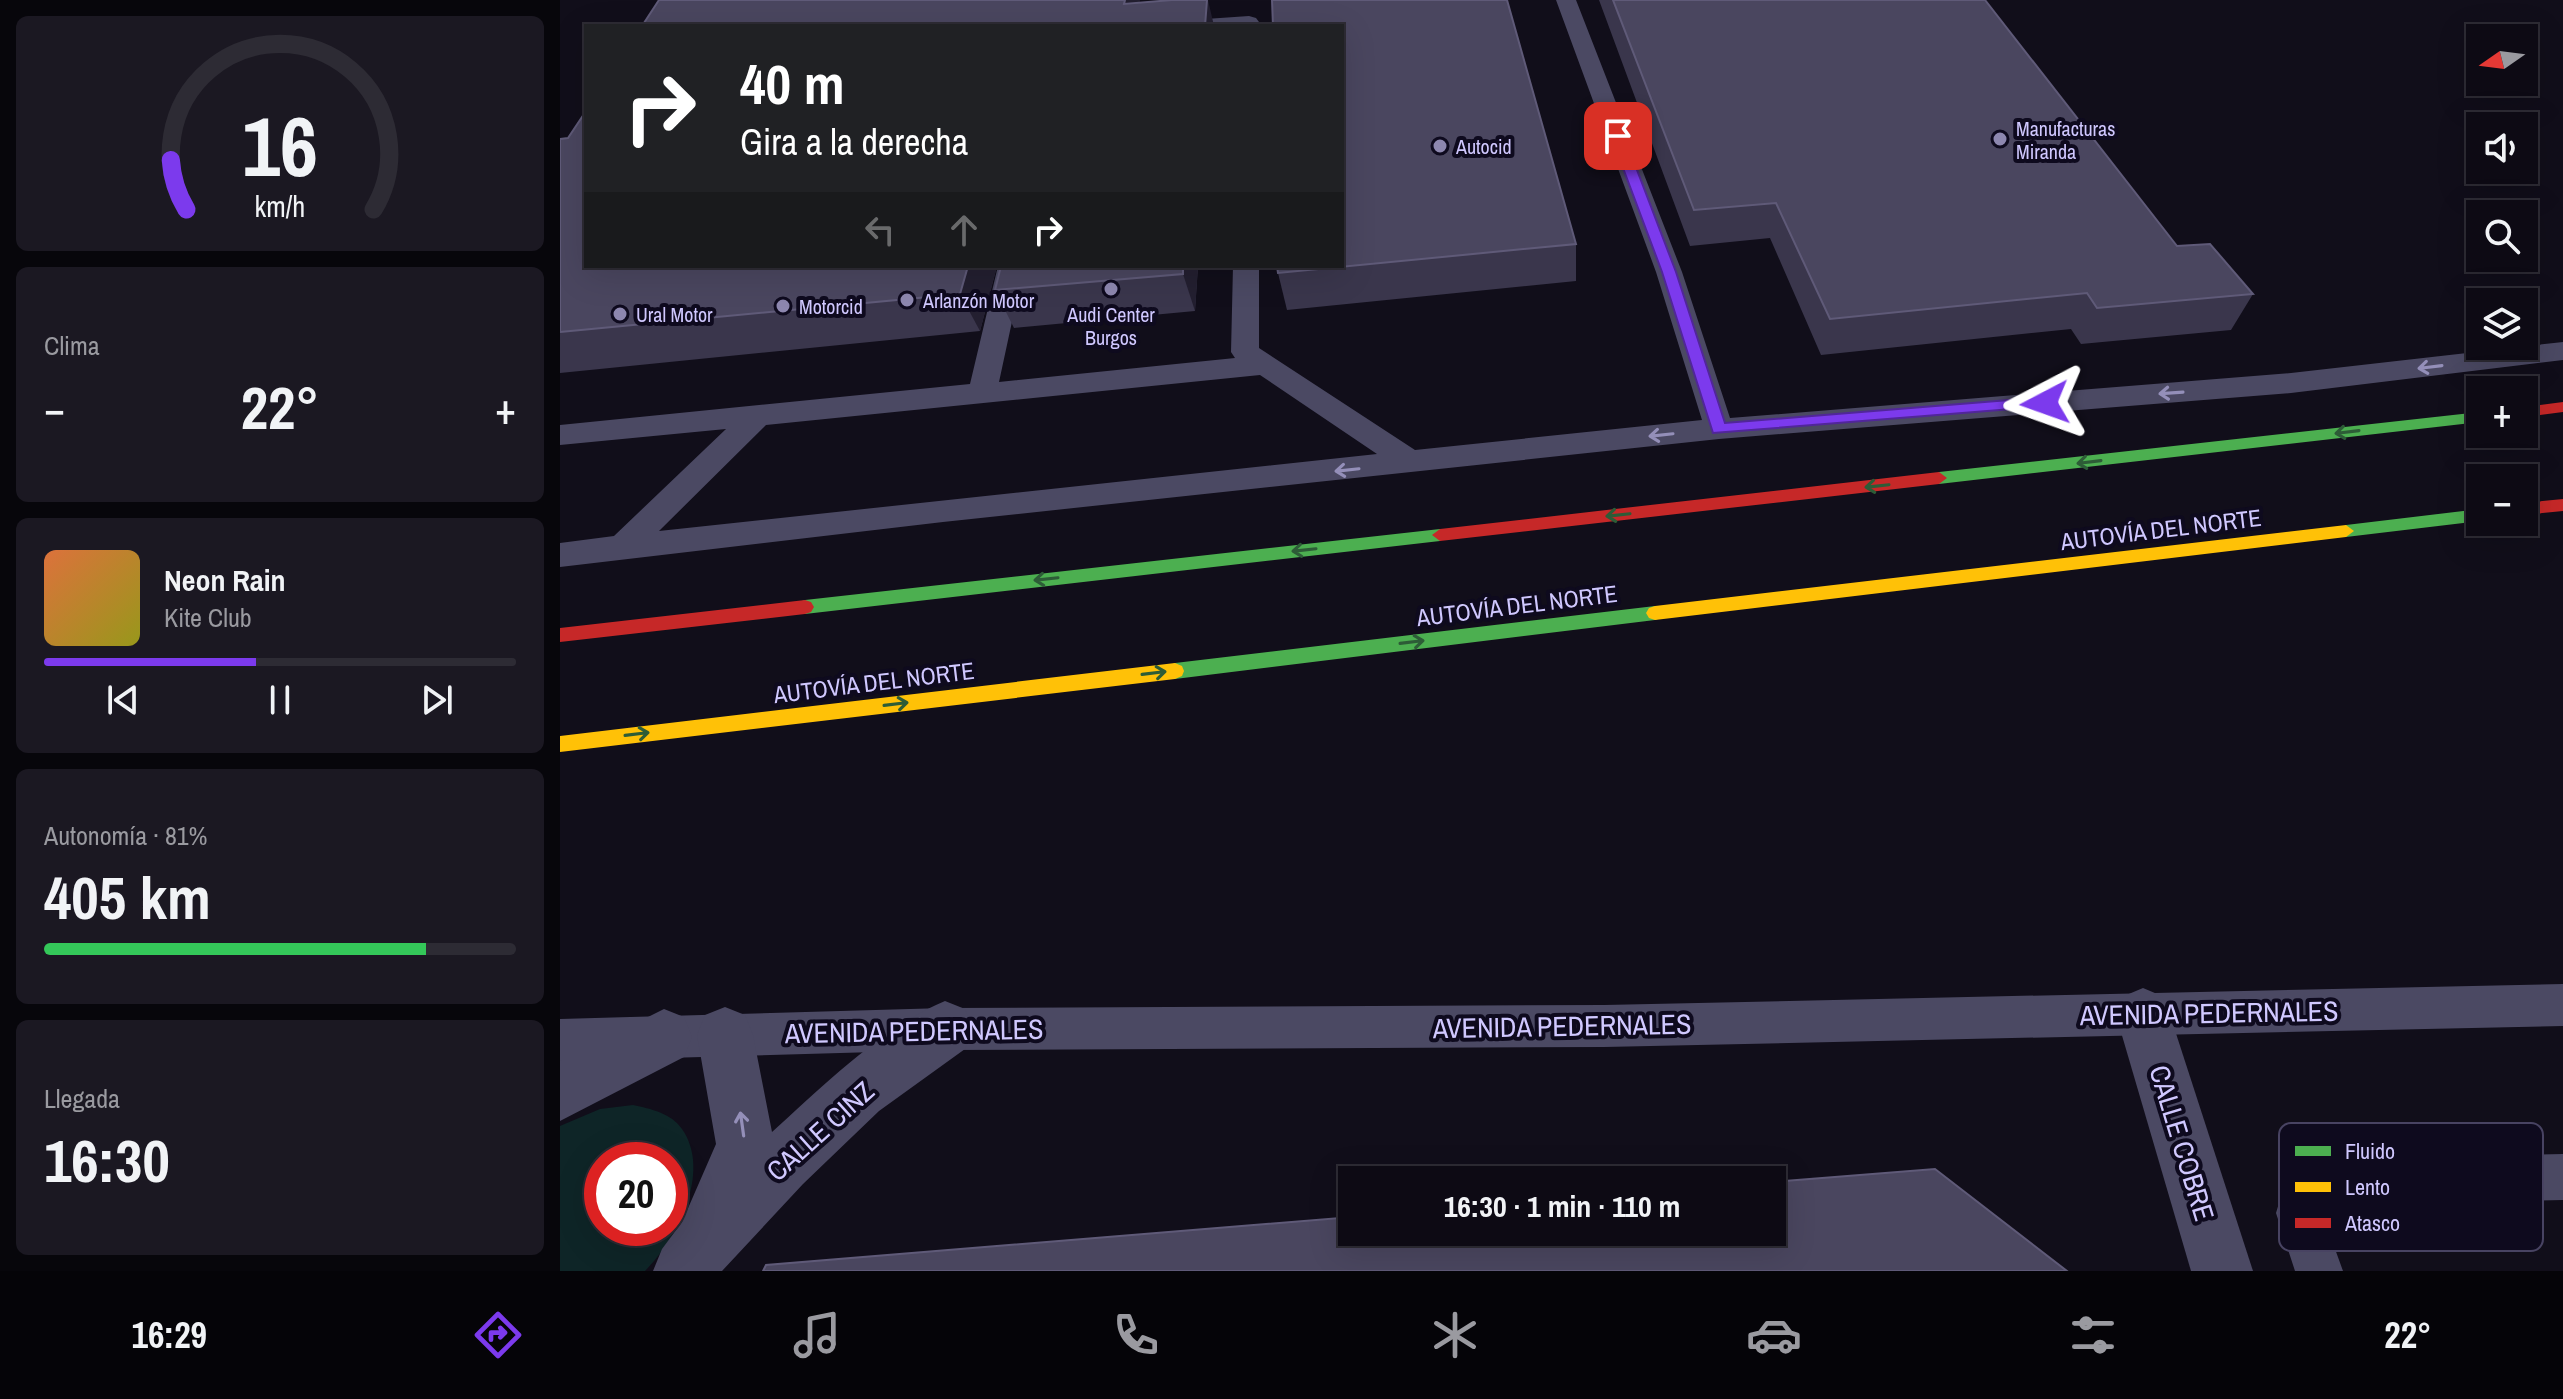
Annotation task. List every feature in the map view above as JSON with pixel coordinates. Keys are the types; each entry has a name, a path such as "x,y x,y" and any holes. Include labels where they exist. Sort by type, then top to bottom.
{"highway":[{"path":"2538,410 2563,407"},
{"path":"560,635 2466,419"},
{"path":"2538,508 2563,505"},
{"name":"AUTOVÍA DEL NORTE","path":"560,744 2466,517"}],"street":[{"name":"CALLE COBRE","path":"2143,1015 2222,1271"},
{"name":"CALLE CINZ","path":"694,1258 782,1163 859,1091 945,1029"},
{"name":"CALLE CINZ","path":"694,1258 745,1144 725,1035"},
{"path":"560,1092 664,1037"}],"lane":[{"path":"1249,0 1249,24"},
{"path":"1566,0 1669,272 1719,429"},
{"path":"982,394 1011,268"},
{"path":"1246,268 1245,352 1413,463"},
{"path":"560,555 943,510 1719,429 2291,383 2563,351"},
{"path":"560,435 1264,365"},
{"path":"621,549 757,416"},
{"name":"AVENIDA PEDERNALES","path":"560,1040 945,1029 1588,1026 2563,1005"},
{"path":"2543,1177 2563,1177"},
{"path":"2312,1251 2319,1271"}],"green space":[{"path":"633,1105 660,1112 682,1129 690,1146 693,1165 688,1200 688,1142 584,1142 584,1246 665,1246 645,1271 560,1271 560,1126 600,1109"}],"building":[{"path":"659,0 1125,0 1124,4 1207,0 1205,24 643,24"},
{"name":"Autocid","path":"1272,0 1507,0 1576,244 1344,267 1344,24 1273,24"},
{"path":"1613,0 1985,0 2177,246 2210,244 2253,294 2097,308 2087,293 1830,319 1776,203 1694,210"},
{"path":"584,114 584,268 967,268 960,294 560,332 560,139 568,138"},
{"path":"1000,268 1183,268 1183,274 995,290"},
{"name":"Autocid","path":"1277,268 1329,268 1278,273"},
{"path":"1935,1169 2067,1271 763,1271 766,1265 1338,1218 1338,1246 1786,1246 1786,1181"}],"traffic: fast":[{"path":"1939,478 2466,419"},
{"path":"2346,531 2466,517"},
{"path":"805,607 1440,535"},
{"path":"1175,671 1655,613"}],"traffic: slow":[{"path":"1655,613 2346,531"},
{"path":"560,744 1175,671"}],"traffic: jam":[{"path":"2538,410 2563,407"},
{"path":"1440,535 1939,478"},
{"path":"2538,508 2563,505"},
{"path":"560,635 805,607"}],"place":[{"name":"Manufacturas Miranda","path":"2000,139"},
{"name":"Autocid","path":"1440,146"},
{"name":"Audi Center Burgos","path":"1111,289"},
{"name":"Arlanzón Motor","path":"907,300"},
{"name":"Motorcid","path":"783,306"},
{"name":"Ural Motor","path":"620,314"}],"route":[{"path":"1618,136 1669,272 1719,429 2045,403"}]}
